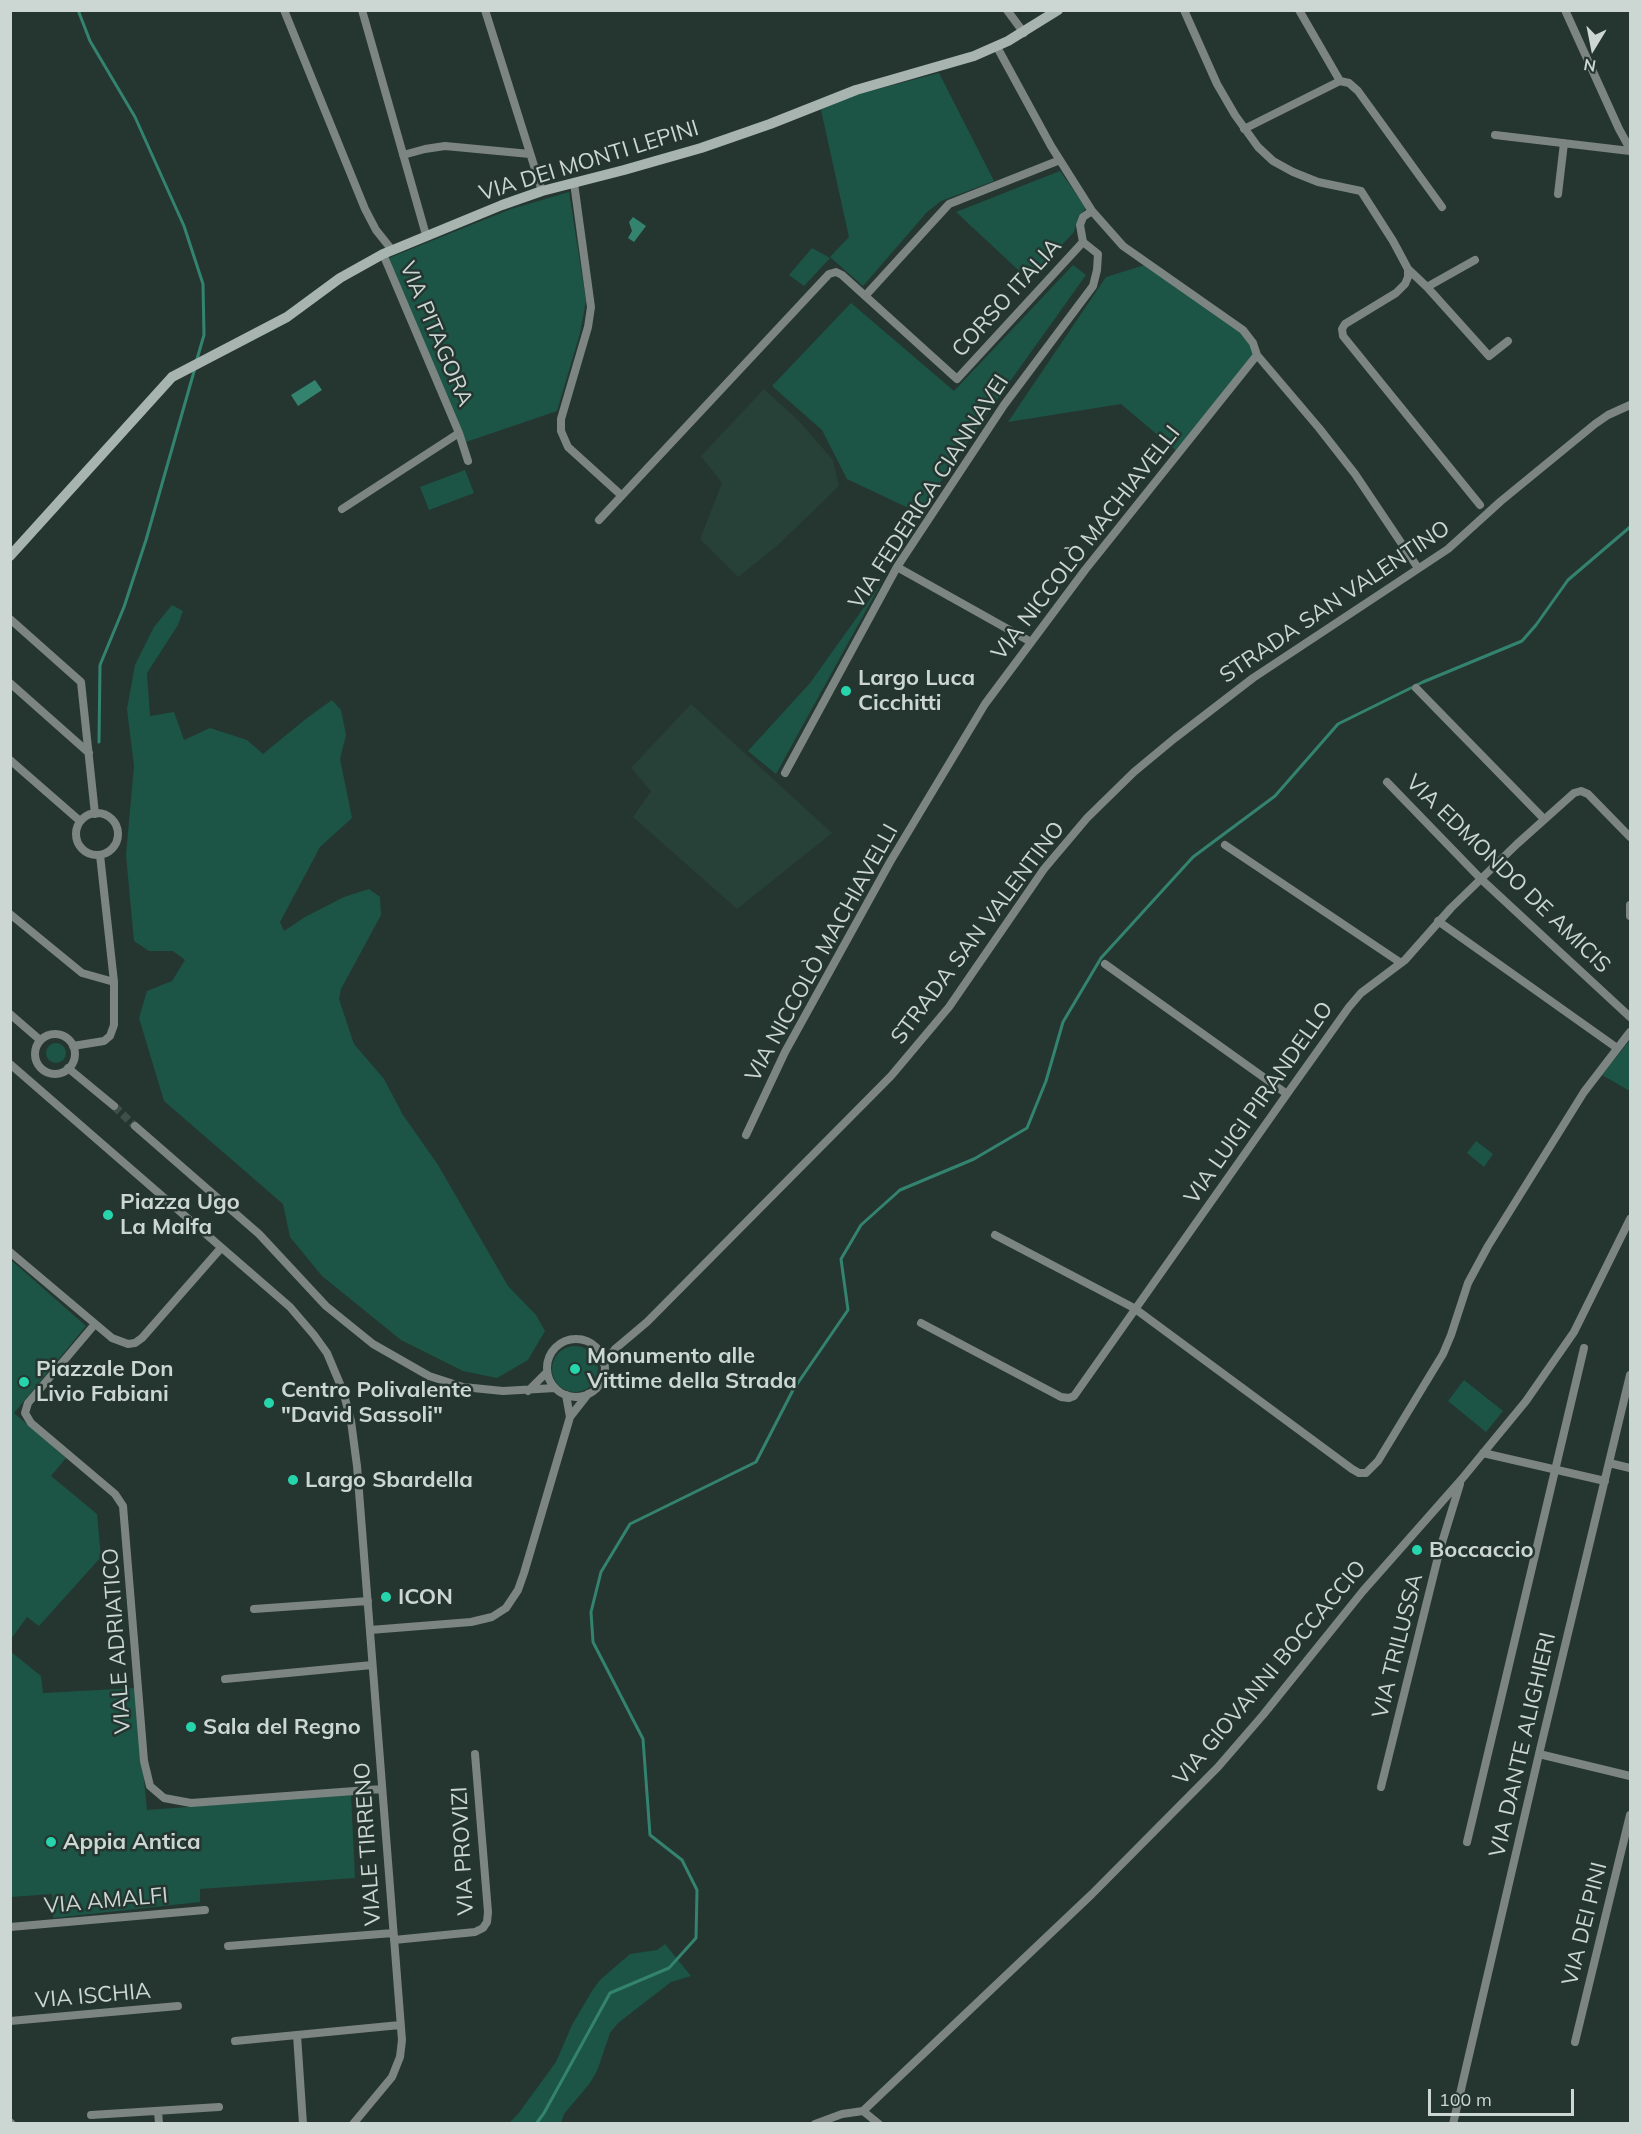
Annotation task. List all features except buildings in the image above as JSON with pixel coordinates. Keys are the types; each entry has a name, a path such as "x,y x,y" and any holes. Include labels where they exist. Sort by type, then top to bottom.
{"street":[{"name":"VIA PITAGORA","path":"284,10 365,209 387,252 459,433 342,509"},
{"path":"362,10 426,236"},
{"path":"485,10 542,191"},
{"path":"1007,10 1024,33"},
{"name":"VIA DEI MONTI LEPINI","path":"10,556 172,377 294,313 340,278 387,252 542,191 701,148 856,90 949,64 997,47 1024,33 1058,10"},
{"path":"1184,10 1217,84 1244,129 1262,153 1286,168 1318,182 1360,191 1374,210 1408,269 1428,287 1489,356 1508,341"},
{"path":"1299,10 1340,81"},
{"path":"1566,11 1630,150"},
{"path":"997,47 1060,160 1092,211 1123,246 1240,327 1251,340 1257,355 1355,474 1418,568"},
{"path":"1244,129 1340,81 1349,83 1359,91 1442,207"},
{"path":"1495,135 1630,150"},
{"path":"1558,194 1564,143"},
{"path":"403,155 445,146 530,154"},
{"path":"599,520 828,275 834,272 840,274 865,296 949,204 1060,160"},
{"path":"574,183 591,307 588,327 561,419 562,436 568,447 621,495"},
{"name":"CORSO ITALIA","path":"865,296 957,379 1083,242 1080,225 1083,217 1092,211"},
{"name":"VIA FEDERICA CIANNAVEI","path":"785,773 897,567 1004,405 1093,286 1098,254 1083,242"},
{"path":"1428,287 1475,260"},
{"path":"1408,269 1407,280 1403,288 1346,324 1342,329 1342,336 1480,505"},
{"name":"VIA NICCOLÒ MACHIAVELLI","path":"746,1135 784,1052 890,862 985,705 1085,570 1257,355"},
{"name":"STRADA SAN VALENTINO","path":"604,1364 615,1349 647,1322 885,1083 949,1007 1044,869 1103,802 1158,751 1234,693 1455,544 1501,501 1595,424 1608,414 1630,405"},
{"path":"459,433 468,461"},
{"path":"897,567 1031,642"},
{"path":"10,619 81,682 95,814"},
{"path":"10,683 89,753"},
{"path":"1416,688 1544,819"},
{"path":"10,760 80,821"},
{"name":"VIA EDMONDO DE AMICIS","path":"1387,782 1481,879 1630,1017"},
{"name":"VIA LUIGI PIRANDELLO","path":"921,1323 1061,1396 1069,1398 1077,1394 1134,1308 1354,1001 1368,987 1401,963 1438,921 1574,793 1581,791 1589,795 1630,837"},
{"path":"95,814 112,820 118,831 113,848 100,855 84,851 77,842 77,828 80,821 95,814"},
{"path":"1226,845 1401,963"},
{"path":"73,1046 99,1043 110,1036 114,1024 114,982 100,855"},
{"path":"1630,905 1630,916"},
{"path":"10,914 82,973 114,982"},
{"path":"1438,921 1617,1048"},
{"path":"1105,964 1287,1094"},
{"path":"10,1014 40,1040"},
{"path":"995,1235 1134,1308 1352,1469 1359,1473 1369,1472 1443,1354 1470,1278 1488,1246 1584,1092 1630,1032"},
{"path":"57,1034 73,1046 74,1057 68,1068 56,1074 43,1070 38,1065 35,1052 40,1040 45,1036 57,1034"},
{"name":"VIALE TIRRENO","path":"10,1064 279,1297 321,1344 335,1369 346,1400 355,1446 401,2049 394,2072 353,2124"},
{"path":"68,1068 114,1106"},
{"path":"135,1126 259,1234 326,1306 374,1344 421,1372 463,1387 480,1390 528,1391 555,1388"},
{"name":"VIA GIOVANNI BOCCACCIO","path":"863,2111 1092,1894 1214,1771 1263,1715 1388,1562 1461,1480 1533,1393 1568,1342 1630,1219"},
{"path":"10,1252 118,1342 128,1344 139,1341 221,1248"},
{"name":"VIALE ADRIATICO","path":"95,1324 27,1404 25,1413 31,1423 115,1494 125,1510 144,1761 150,1786 157,1794 191,1803 382,1789"},
{"path":"528,1391 547,1372 550,1355 563,1342 580,1340 596,1348 615,1349"},
{"path":"370,1630 471,1622 492,1617 506,1608 522,1579 570,1417 601,1382 604,1364 596,1348"},
{"path":"1467,1842 1584,1348"},
{"path":"547,1372 555,1388 566,1395 580,1397 588,1394"},
{"name":"VIA DANTE ALIGHIERI","path":"1454,2124 1539,1754 1630,1375"},
{"path":"566,1395 570,1417"},
{"path":"1483,1453 1605,1481"},
{"path":"1609,1463 1630,1468"},
{"name":"VIA TRILUSSA","path":"1382,1787 1440,1549 1461,1480"},
{"path":"254,1610 368,1601"},
{"path":"225,1678 372,1665"},
{"name":"VIA PROVIZI","path":"394,1937 475,1932 483,1928 487,1922 476,1754"},
{"path":"1539,1754 1630,1776"},
{"name":"VIA DEI PINI","path":"1575,2042 1630,1815"},
{"name":"VIA AMALFI","path":"10,1927 205,1910"},
{"path":"228,1946 394,1937"},
{"name":"VIA ISCHIA","path":"10,2021 178,2006"},
{"path":"236,2041 400,2025"},
{"path":"297,2035 303,2124"},
{"path":"91,2115 219,2107"},
{"path":"158,2111 159,2124"},
{"path":"816,2124 842,2114 863,2111 879,2124"}],"shaded area":[{"path":"939,73 994,181 941,201 927,212 863,286 830,257 849,237 821,110 848,97"},
{"path":"1060,171 1086,208 1078,217 1074,232 1029,280 956,212"},
{"path":"569,192 586,301 580,333 557,411 466,442 389,258 511,209"},
{"path":"633,217 646,226 634,242 628,238 632,231 629,222"},
{"path":"812,248 830,258 804,286 789,275"},
{"path":"1148,264 1233,322 1257,355 1179,453 1121,404 1008,422 1106,277"},
{"path":"1073,265 1086,275 919,513 847,479 822,430 772,386 851,303 954,391"},
{"path":"315,380 322,390 298,406 291,395"},
{"path":"764,389 798,420 833,460 839,486 778,545 738,577 700,539 722,483 701,456"},
{"path":"465,470 474,493 429,510 420,487"},
{"path":"880,585 776,774 748,751 810,683"},
{"path":"172,605 183,611 178,625 147,673 150,716 174,712 184,740 210,728 247,740 263,754 332,700 341,710 346,735 340,759 352,818 320,847 280,922 284,931 305,917 344,897 369,889 380,897 381,915 341,989 339,999 354,1044 384,1079 403,1115 438,1165 508,1286 536,1315 545,1331 528,1360 497,1378 463,1371 401,1340 322,1276 290,1237 283,1204 164,1101 139,1018 147,991 172,981 185,960 173,951 149,951 134,941 126,855 134,766 127,709 135,665 154,627"},
{"path":"691,704 832,833 737,909 633,817 651,791 631,768"},
{"path":"1630,1040 1630,1091 1602,1075"},
{"path":"56,1043 63,1046 66,1053 63,1060 56,1063 49,1060 46,1053 49,1046"},
{"path":"1476,1141 1493,1154 1484,1167 1467,1153"},
{"path":"11,1260 86,1326 14,1413 66,1458 51,1476 97,1514 101,1557 39,1626 27,1617 11,1639"},
{"path":"575,1346 584,1347 591,1353 597,1360 597,1378 591,1385 584,1391 575,1392 566,1391 559,1385 553,1378 552,1369 553,1360 559,1353 566,1347"},
{"path":"1464,1380 1503,1411 1486,1432 1448,1401"},
{"path":"10,1651 41,1676 43,1693 135,1688 147,1810 351,1795 355,1878 200,1889 200,1902 53,1918 52,1894 11,1897"},
{"path":"665,1944 691,1976 671,1982 618,2023 610,2033 597,2071 564,2114 561,2123 509,2123 556,2062 572,2025 600,1980 630,1954 657,1950"}],"waterway":[{"path":"78,10 90,41 135,117 184,226 203,284 204,335 197,359"},
{"path":"99,742 100,665 124,607 146,540 195,368"},
{"path":"536,2124 610,1993 669,1968 696,1938 697,1890 682,1860 650,1835 643,1739 593,1642 591,1612 601,1572 630,1524 756,1462 793,1390 848,1310 841,1259 861,1225 900,1190 974,1159 1027,1128 1046,1081 1063,1022 1101,958 1193,857 1275,796 1338,724 1423,682 1522,641 1568,580 1630,527"}],"tunnel":[{"path":"114,1106 135,1126"}],"place":[{"name":"Largo Luca Cicchitti","path":"846,691"},
{"name":"Piazza Ugo La Malfa","path":"108,1215"},
{"name":"Monumento alle Vittime della Strada","path":"575,1369"},
{"name":"Piazzale Don Livio Fabiani","path":"24,1382"},
{"name":"Centro Polivalente \"David Sassoli\"","path":"269,1403"},
{"name":"Largo Sbardella","path":"293,1480"},
{"name":"Boccaccio","path":"1417,1550"},
{"name":"ICON","path":"386,1597"},
{"name":"Sala del Regno","path":"191,1727"},
{"name":"Appia Antica","path":"51,1842"}]}
